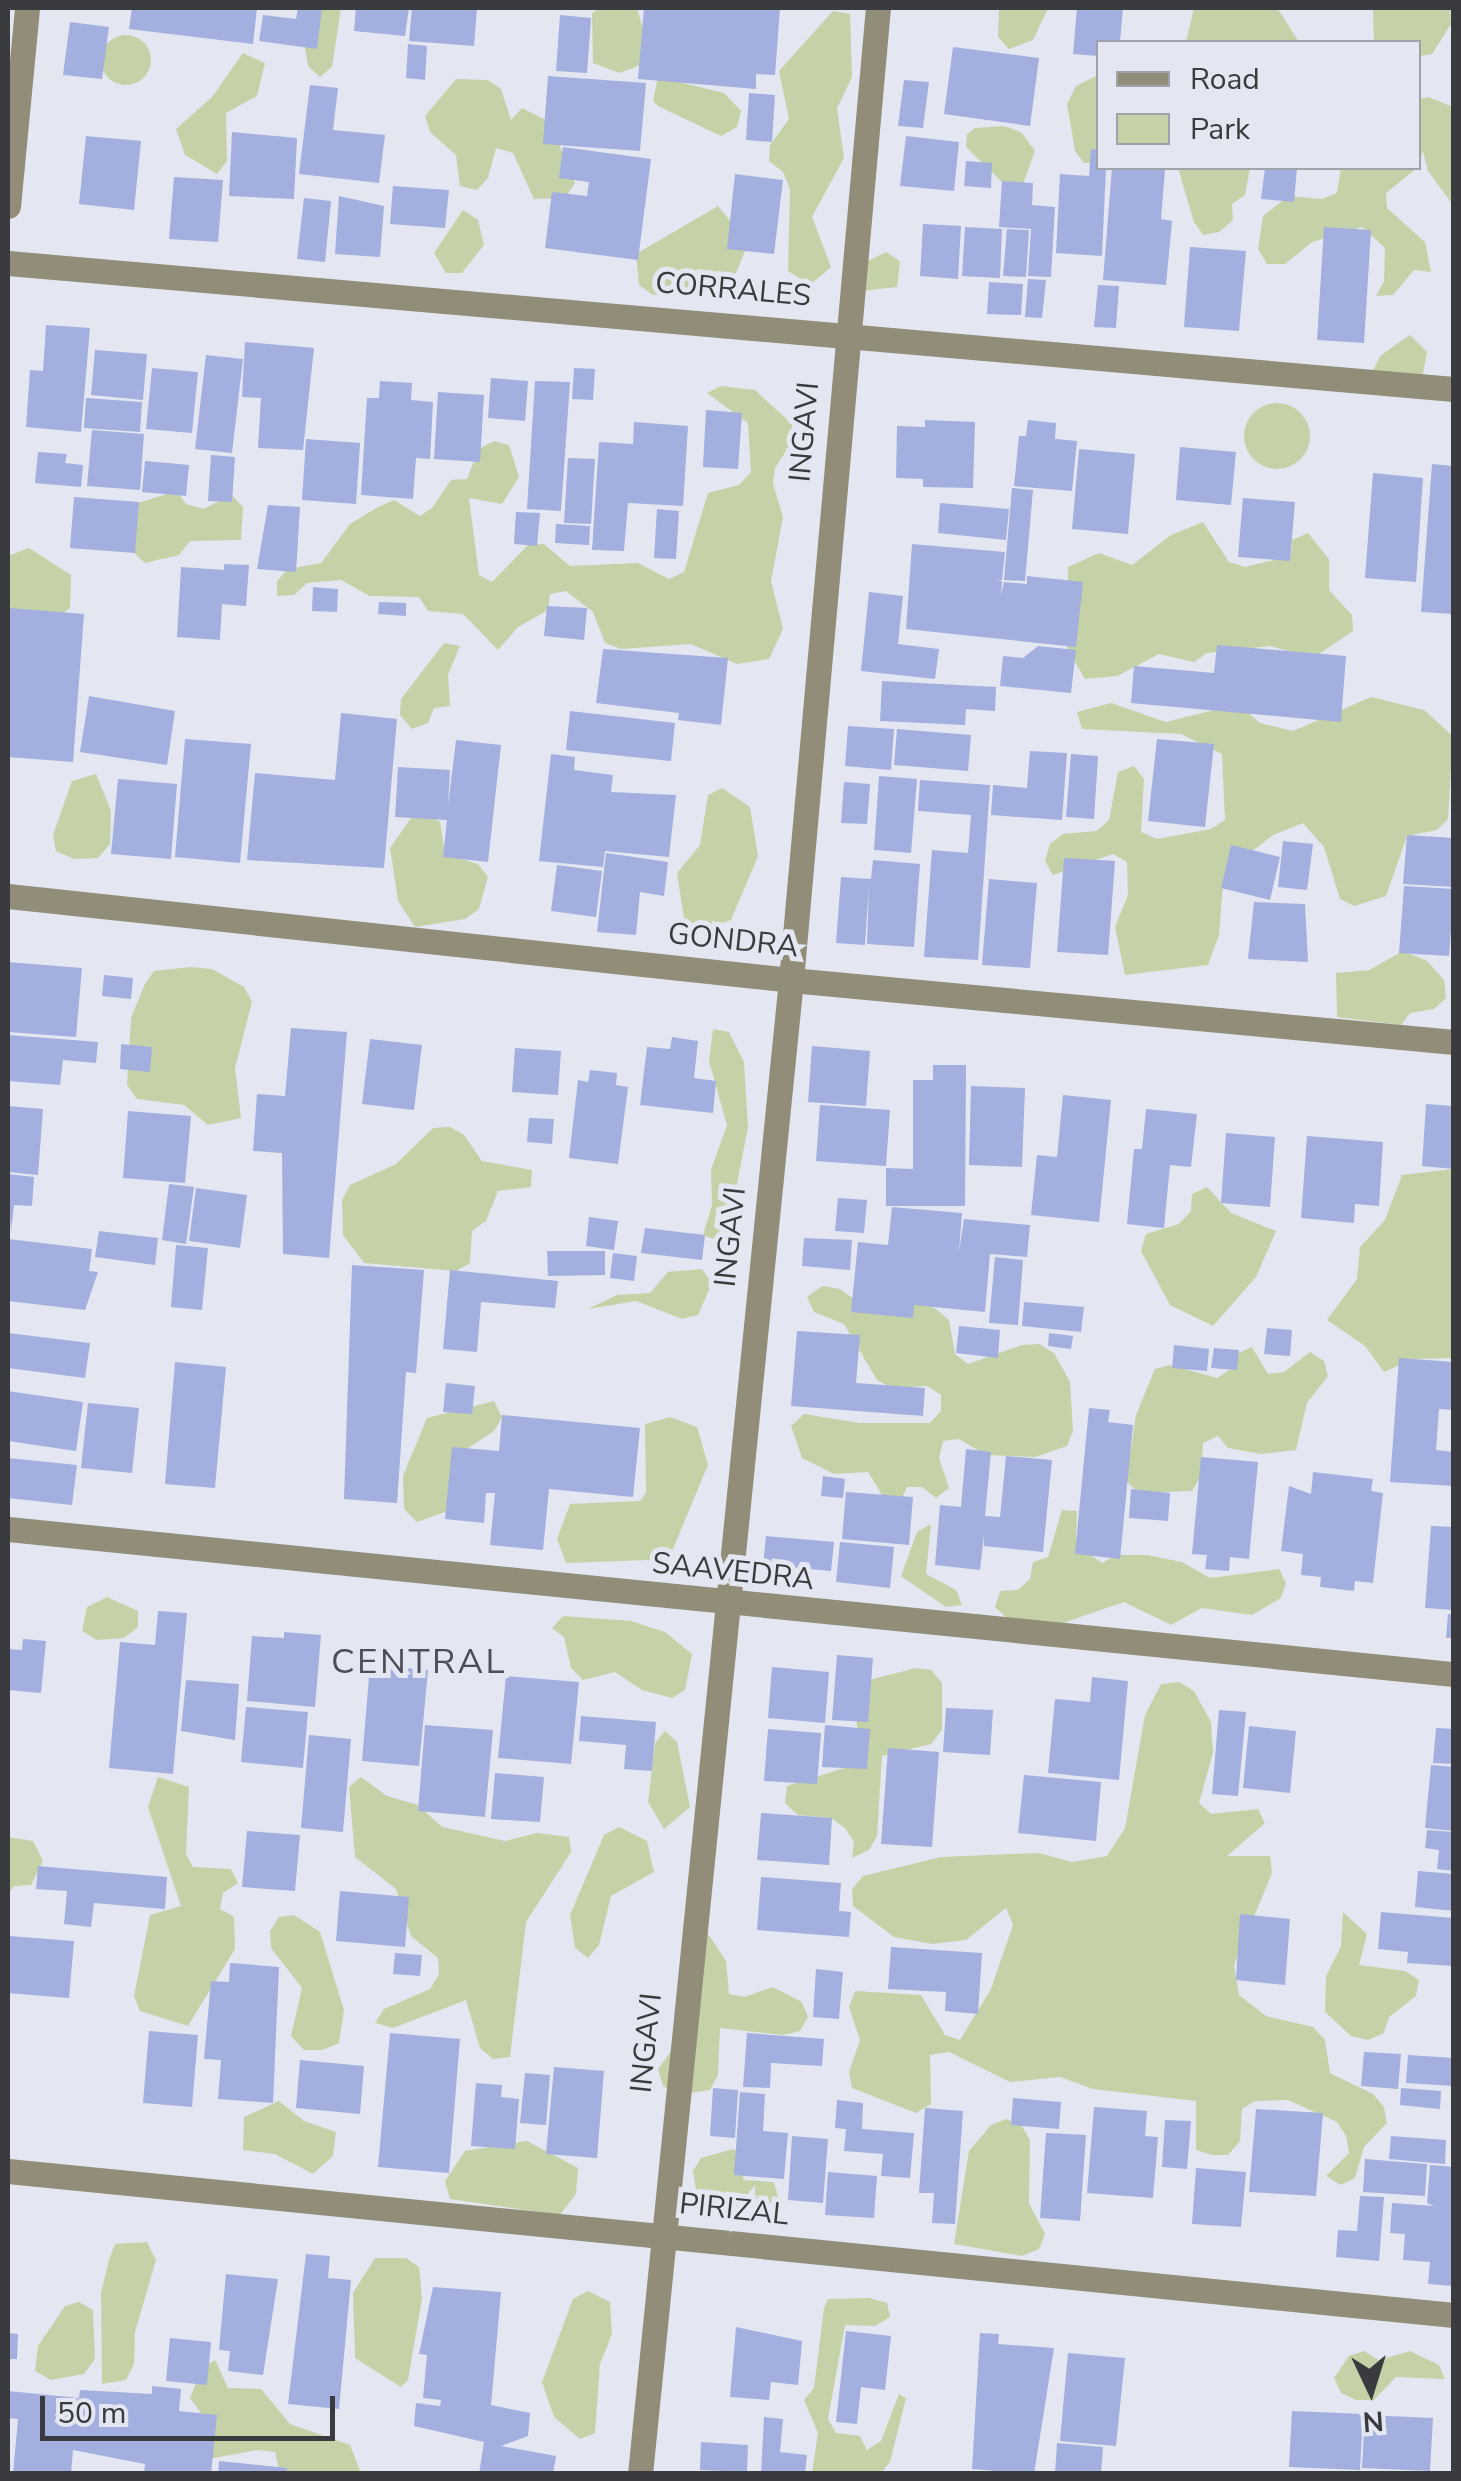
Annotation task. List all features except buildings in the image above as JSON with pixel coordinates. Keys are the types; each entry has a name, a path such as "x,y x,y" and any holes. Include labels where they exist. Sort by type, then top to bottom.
{"street":[{"path":"8,206 26,8"},
{"name":"INGAVI","path":"640,2474 724,1604 791,980 878,8"},
{"name":"CORRALES","path":"8,263 846,332 1454,389"},
{"name":"GONDRA","path":"8,896 791,980 1454,1042"},
{"name":"SAAVEDRA","path":"8,1528 724,1604 1454,1674"},
{"name":"PIRIZAL","path":"8,2170 1454,2315"}],"green space":[{"path":"319,8 341,8 332,67 320,77 308,66 305,48"},
{"path":"600,8 637,8 652,61 619,73 593,63 592,13"},
{"path":"999,8 1048,8 1033,40 1009,49 998,37"},
{"path":"1194,8 1277,8 1298,40 1186,40"},
{"path":"1373,8 1450,8 1451,24 1432,54 1421,56 1421,40 1374,40"},
{"path":"833,11 850,14 852,77 837,108 844,158 812,217 831,267 810,285 788,271 790,189 783,172 769,161 770,145 789,119 779,71"},
{"path":"126,35 144,42 151,60 144,78 126,85 108,78 101,60 108,42"},
{"path":"243,53 265,63 257,96 226,113 227,161 217,174 185,155 176,129 212,97"},
{"path":"1096,76 1096,163 1084,163 1075,151 1067,104 1076,86"},
{"path":"658,77 724,93 741,111 737,127 721,136 658,106 653,101"},
{"path":"456,79 488,80 501,89 511,120 522,108 550,122 575,183 565,198 534,199 513,153 496,148 488,178 477,190 460,186 456,155 430,132 425,116"},
{"path":"1428,97 1453,107 1453,205 1428,171 1423,151 1421,157 1421,99"},
{"path":"1004,126 1021,132 1035,151 1022,187 1008,188 966,147 967,134 975,128"},
{"path":"1179,170 1250,170 1245,195 1232,204 1233,220 1219,232 1203,235 1194,222"},
{"path":"1341,170 1415,170 1386,193 1387,208 1425,242 1431,272 1414,270 1393,295 1376,296 1384,281 1385,248 1362,227 1312,242 1285,264 1267,264 1258,249 1263,216 1289,196 1322,199 1337,193"},
{"path":"718,206 742,235 745,251 732,283 719,292 684,296 653,295 639,285 636,254"},
{"path":"463,210 478,220 484,245 462,273 446,273 434,253"},
{"path":"886,252 900,261 897,287 862,291 847,271"},
{"path":"1410,335 1427,352 1422,379 1373,370 1381,355"},
{"path":"721,386 755,390 792,424 793,440 775,468 773,484 783,517 771,581 783,629 769,659 737,664 691,644 621,649 605,643 593,612 566,591 550,594 548,610 518,627 498,650 463,614 428,611 419,597 370,596 341,580 307,583 294,595 277,596 277,581 288,569 321,563 350,524 378,507 394,500 420,516 432,508 451,480 467,479 479,449 494,441 509,445 519,477 502,504 469,498 479,575 492,582 528,545 544,544 570,566 638,563 669,579 684,572 708,493 739,485 751,472 748,423 707,393"},
{"path":"1277,403 1290,405 1300,413 1308,423 1308,449 1300,459 1290,467 1277,469 1264,467 1254,459 1246,449 1244,436 1246,423 1254,413 1264,405"},
{"path":"177,491 186,504 203,509 232,495 243,507 241,540 190,541 179,555 145,563 133,552 138,503"},
{"path":"1203,522 1229,562 1245,567 1291,556 1292,540 1308,533 1329,559 1329,590 1352,615 1353,631 1313,658 1270,646 1207,653 1194,662 1159,654 1117,676 1085,679 1067,649 1068,567 1099,553 1132,565 1171,535"},
{"path":"29,548 71,575 70,608 57,618 13,612 8,602 8,556"},
{"path":"444,643 460,646 448,675 450,706 434,708 428,723 412,729 400,715 401,699"},
{"path":"1371,697 1424,710 1453,736 1448,819 1437,830 1407,836 1386,896 1354,906 1340,899 1324,847 1303,823 1273,835 1232,867 1223,882 1219,935 1208,965 1125,975 1115,927 1128,895 1127,862 1113,854 1053,875 1045,861 1050,844 1063,834 1097,831 1109,820 1118,772 1134,766 1144,779 1141,832 1157,839 1211,829 1225,820 1222,754 1181,734 1082,729 1077,712 1111,703 1166,722 1214,710 1247,712 1260,723 1293,731"},
{"path":"96,774 111,811 110,844 98,858 74,859 56,851 53,835 72,781"},
{"path":"722,788 750,807 758,856 731,920 699,931 685,925 677,873 700,845 708,795"},
{"path":"426,813 440,822 445,854 478,864 488,877 479,909 465,919 415,927 398,901 390,848 411,818"},
{"path":"1403,951 1427,961 1444,980 1446,998 1434,1009 1410,1013 1401,1025 1337,1017 1336,973 1369,970"},
{"path":"212,969 244,987 252,1002 235,1068 241,1118 208,1125 184,1105 137,1099 127,1085 131,1018 145,984 154,971"},
{"path":"713,1029 729,1032 744,1062 748,1127 729,1225 719,1241 703,1235 712,1205 711,1170 727,1125 709,1061"},
{"path":"450,1127 464,1135 482,1161 532,1170 531,1187 498,1191 486,1221 472,1231 470,1263 456,1271 364,1263 343,1235 342,1200 350,1185 396,1164 433,1128"},
{"path":"1453,1169 1453,1358 1413,1359 1384,1372 1365,1346 1327,1320 1357,1279 1360,1247 1385,1220 1402,1175"},
{"path":"1207,1187 1231,1213 1276,1231 1256,1277 1213,1326 1170,1305 1141,1251 1146,1234 1179,1224 1191,1211 1192,1194"},
{"path":"702,1269 712,1283 698,1315 682,1319 636,1301 588,1309 617,1295 650,1293 668,1272"},
{"path":"822,1286 840,1289 869,1310 919,1301 936,1309 949,1320 955,1354 968,1364 1022,1345 1039,1344 1054,1353 1070,1382 1073,1431 1067,1446 1035,1457 986,1455 959,1439 943,1441 939,1458 949,1488 936,1498 922,1487 907,1487 900,1503 884,1498 868,1472 834,1474 802,1458 791,1426 804,1414 860,1423 930,1423 941,1411 941,1395 927,1386 892,1388 877,1380 844,1324 814,1312 807,1297"},
{"path":"1252,1347 1268,1374 1284,1372 1310,1352 1324,1361 1328,1376 1307,1403 1296,1450 1261,1454 1228,1448 1218,1436 1203,1443 1201,1476 1192,1491 1139,1493 1126,1481 1136,1415 1155,1369 1170,1365 1217,1378 1231,1369 1236,1354"},
{"path":"494,1401 502,1417 494,1431 467,1449 448,1511 417,1522 404,1509 403,1476 427,1418"},
{"path":"670,1417 697,1427 708,1465 673,1549 650,1560 566,1563 557,1539 570,1504 640,1501 646,1493 645,1424"},
{"path":"1062,1510 1077,1511 1076,1545 1102,1563 1116,1555 1147,1555 1182,1562 1210,1578 1279,1569 1286,1583 1281,1598 1252,1615 1202,1608 1171,1625 1124,1602 1057,1625 1008,1619 995,1607 1000,1591 1018,1590 1030,1579 1033,1562 1048,1557"},
{"path":"931,1524 926,1574 956,1590 962,1605 946,1607 901,1576 917,1532"},
{"path":"107,1597 138,1611 138,1627 124,1638 97,1640 82,1631 87,1607"},
{"path":"563,1616 631,1621 665,1632 692,1654 685,1690 672,1698 642,1690 615,1672 583,1680 571,1668 564,1637 552,1628"},
{"path":"916,1668 931,1670 942,1683 942,1730 931,1744 882,1756 877,1836 869,1850 852,1858 854,1842 845,1828 831,1818 798,1815 785,1803 787,1786 860,1763 856,1713 869,1680"},
{"path":"1179,1682 1194,1691 1211,1722 1213,1753 1199,1803 1211,1814 1258,1809 1265,1823 1227,1856 1270,1856 1272,1873 1234,1965 1239,1995 1266,2016 1313,2027 1325,2040 1330,2073 1373,2094 1384,2107 1387,2123 1364,2147 1355,2178 1341,2185 1326,2176 1349,2153 1346,2136 1337,2122 1288,2100 1255,2101 1242,2109 1240,2141 1228,2155 1212,2155 1196,2150 1196,2101 1093,2089 1060,2077 1010,2082 949,2052 930,2055 931,2104 916,2113 852,2088 849,2072 860,2040 849,2007 855,1991 921,1995 945,2035 960,2040 991,1989 1013,1925 1006,1908 966,1940 932,1944 894,1937 853,1906 852,1889 863,1876 941,1857 1039,1853 1072,1862 1107,1856 1125,1828 1145,1715 1161,1684"},
{"path":"665,1731 677,1742 690,1807 664,1829 648,1802 655,1743"},
{"path":"158,1777 189,1787 186,1854 193,1867 231,1869 238,1883 223,1893 220,1909 234,1917 235,1949 188,2026 140,2011 134,1996 150,1915 181,1906 148,1807"},
{"path":"361,1777 387,1796 418,1805 442,1827 505,1841 537,1833 569,1837 571,1852 526,1922 510,2057 493,2059 480,2048 466,2000 393,2028 375,2023 384,2009 430,1989 439,1974 438,1958 411,1936 396,1889 355,1857 349,1787"},
{"path":"619,1827 647,1841 654,1872 611,1896 599,1945 588,1958 575,1948 570,1915 604,1835"},
{"path":"8,1837 33,1841 43,1861 31,1885 14,1886 8,1894"},
{"path":"1343,1912 1367,1934 1359,1965 1405,1971 1419,1980 1416,1996 1389,2017 1384,2033 1368,2040 1351,2036 1325,2012 1326,1976 1341,1946"},
{"path":"294,1915 320,1932 344,2010 339,2043 322,2050 304,2050 291,2036 302,1988 271,1948 270,1931 279,1917"},
{"path":"709,1935 726,1961 729,1994 744,1997 773,1987 802,2002 808,2017 800,2031 783,2035 720,2028 718,2075 710,2090 678,2095 663,2086 658,2069 686,2031 692,1937"},
{"path":"279,2101 304,2121 336,2132 333,2156 313,2174 275,2154 243,2150 244,2117"},
{"path":"1006,2119 1021,2125 1030,2140 1029,2203 1045,2234 1039,2249 1022,2256 954,2244 969,2151 991,2125"},
{"path":"527,2141 578,2168 576,2194 560,2215 450,2199 445,2181 465,2151"},
{"path":"733,2149 747,2156 743,2180 774,2182 778,2197 764,2209 712,2214 698,2204 693,2171 701,2158"},
{"path":"147,2242 156,2260 135,2332 134,2364 126,2380 102,2384 101,2293 109,2260 115,2244"},
{"path":"375,2258 406,2258 419,2267 422,2299 408,2380 401,2387 355,2358 353,2293"},
{"path":"588,2291 610,2302 612,2334 600,2364 595,2433 580,2439 554,2417 542,2382 573,2299"},
{"path":"870,2298 887,2303 890,2317 875,2326 845,2325 828,2419 836,2433 860,2436 867,2450 881,2441 899,2394 906,2398 890,2462 881,2473 812,2473 818,2433 804,2400 814,2388 824,2308 828,2299"},
{"path":"79,2302 93,2310 95,2359 84,2374 51,2380 35,2371 38,2346 65,2306"},
{"path":"1364,2351 1379,2360 1410,2351 1439,2365 1445,2379 1396,2377 1374,2400 1356,2400 1341,2393 1334,2378 1349,2356"},
{"path":"215,2360 228,2388 261,2389 290,2424 350,2445 361,2473 280,2473 275,2452 257,2450 208,2459 209,2424 190,2398 202,2368"}],"district":[{"name":"CENTRAL","path":"419,1662"}]}
